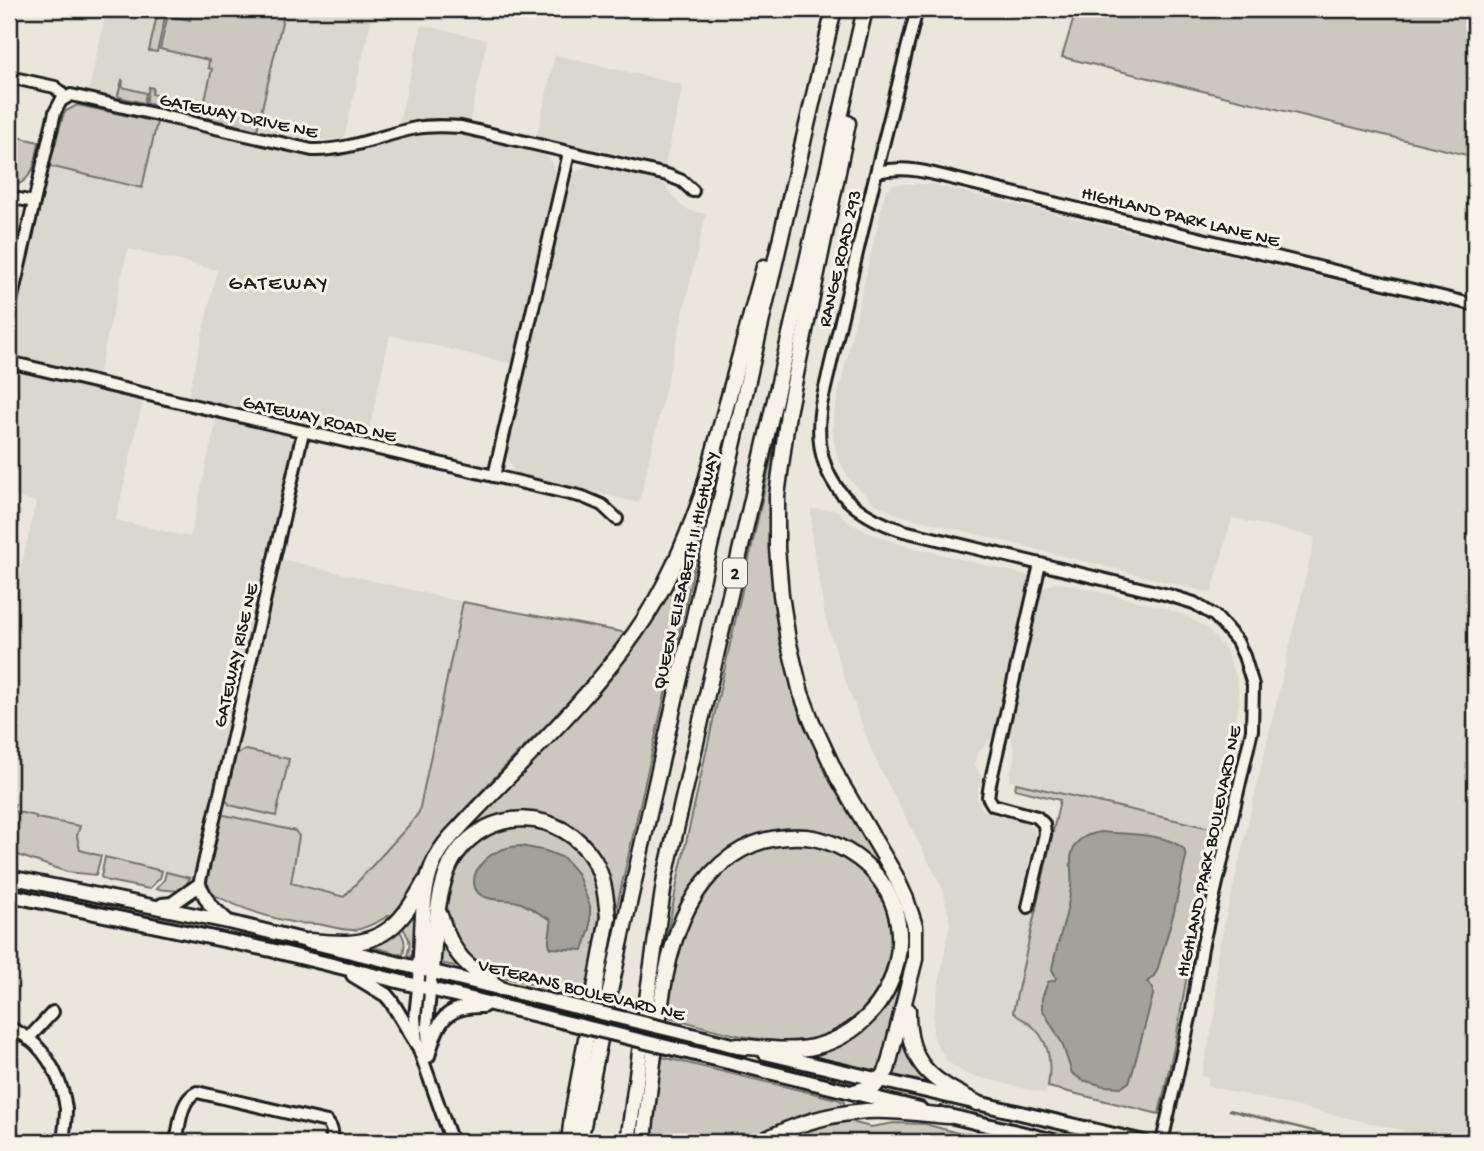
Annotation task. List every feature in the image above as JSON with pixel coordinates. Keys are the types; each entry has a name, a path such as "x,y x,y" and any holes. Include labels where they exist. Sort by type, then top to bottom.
{"highway":[{"name":"QUEEN ELIZABETH II HIGHWAY","path":"580,1142 638,865 834,9"},
{"name":"2","path":"628,1142 665,877 865,9"},
{"path":"854,1092 876,1086 887,1070 915,959 915,926 895,875 838,778 801,693 788,640 781,595 777,496 788,413 872,9"},
{"path":"426,969 426,889 434,860 447,840 604,674 636,631 668,577 702,495 770,243 797,163"},
{"path":"426,969 446,874 462,847 476,835 502,821 525,819 551,823 575,837 594,860 602,878 608,917 569,1142"},
{"path":"644,1142 668,964 683,917 696,894 718,865 741,849 765,839 790,836 817,838 834,844 868,866 884,887 892,905 899,930 898,958 890,986 877,1007 859,1025 841,1037 816,1046 787,1049 737,1046"},
{"path":"308,941 348,943 366,940 385,932 410,908 430,872"},
{"path":"439,911 456,953 471,968 500,988"},
{"path":"910,981 908,1021 917,1058 927,1072 944,1086 977,1103"},
{"path":"761,1142 813,1119 868,1110 948,1116"}],"main road":[{"path":"9,867 29,881"},
{"name":"VETERANS BOULEVARD NE","path":"9,877 229,922 880,1081 1144,1142"},
{"path":"155,906 172,904 199,885 210,905 229,922"},
{"name":"VETERANS BOULEVARD NE","path":"9,895 338,966 1058,1142"},
{"path":"338,966 386,995 397,1008 418,1044"},
{"path":"428,1056 434,1033 449,1014 470,1006 499,1006"}],"street":[{"name":"RANGE ROAD 293","path":"855,507 837,487 823,457 819,434 820,415 917,9"},
{"name":"GATEWAY DRIVE NE","path":"9,77 55,87 65,97 71,95 312,150 356,145 414,128 446,125 461,127 667,175 682,181 693,191"},
{"path":"9,310 55,112 65,97"},
{"path":"494,476 569,153"},
{"name":"HIGHLAND PARK LANE NE","path":"877,172 911,168 1475,305"},
{"path":"9,197 34,202"},
{"name":"GATEWAY ROAD NE","path":"9,362 583,496 602,505 617,519"},
{"name":"GATEWAY RISE NE","path":"199,885 303,432"},
{"name":"HIGHLAND PARK BOULEVARD NE","path":"855,507 891,527 1194,603 1215,616 1237,641 1253,685 1252,730 1202,948 1192,1009 1162,1142"},
{"path":"1028,907 1045,834 1044,824 1037,817 993,805 988,797 994,760 1040,564"},
{"path":"426,969 424,987 429,1080"},
{"path":"424,987 415,1017 418,1044 452,1142"},
{"path":"28,1039 53,1012"},
{"path":"9,1027 28,1039 45,1056 60,1084 66,1111 63,1142"},
{"path":"176,1142 185,1103 189,1096 197,1091 327,1122 333,1133 331,1142"},
{"path":"9,1138 25,1142"}],"shaded area":[{"path":"107,9 360,9 373,12 344,138 312,141 88,93"},
{"path":"192,9 285,9 257,130 203,117 212,69 208,68 209,60 160,49 168,15 190,20"},
{"path":"1054,9 1475,9 1475,157 1062,57 1075,14"},
{"path":"158,11 166,13 157,52 149,51"},
{"path":"422,25 487,40 470,121 440,117 399,123"},
{"path":"555,55 683,85 665,165 537,136"},
{"path":"122,80 122,87 146,93 144,103 119,97"},
{"path":"149,87 153,88 152,94 189,103 192,96 190,112 146,103"},
{"path":"77,105 157,122 142,188 49,166 63,116"},
{"path":"157,122 312,157 339,156 420,134 442,133 457,134 548,157 556,172 555,178 512,364 390,335 367,439 188,397 217,270 128,249 98,376 26,359 15,353 9,342 10,332 49,166 142,188"},
{"path":"9,135 39,142 32,171 19,184 9,182"},
{"path":"586,166 659,182 665,185 681,206 706,214 639,503 522,475 515,472 508,459 507,449 569,180"},
{"path":"893,184 930,184 1475,314 1475,1142 1453,1142 1207,1086 1209,1078 1201,1076 1216,1012 1217,956 1315,537 1232,518 1212,593 896,514 873,502 849,479 837,456 833,418 886,189 890,189"},
{"path":"9,211 14,216 17,227 11,259 9,259"},
{"path":"22,372 143,400 116,520 190,537 217,417 284,433 292,444 270,549 264,555 463,602 419,812 345,897 291,884 299,844 299,836 295,831 209,811 194,879 9,833 9,621 36,502 9,495 9,374"},
{"path":"775,442 778,444 770,531 774,604 788,668 900,896 906,914 908,962 883,1065 871,1072 800,1055 845,1040 857,1033 877,1014 903,963 877,868 851,845 827,834 793,828 764,833 734,845 719,856 701,876 666,947 679,874"},
{"path":"714,479 614,919 594,850 573,829 550,818 490,820 468,827 647,623"},
{"path":"9,508 22,511 9,568"},
{"path":"811,509 837,510 848,522 899,544 1029,576 993,735 976,756 975,766 983,778 977,798 983,810 993,815 1023,821 1033,827 1035,834 1019,907 1036,911 1013,1011 1043,1039 1049,1054 1051,1069 1046,1094 966,1074 949,1063 933,1035 933,1016 950,922 943,889 874,757 845,680 825,617 812,539"},
{"path":"1056,583 1158,606 1184,615 1207,628 1225,649 1236,676 1239,705 1211,828 1009,781 1015,754 1010,733 1011,714 1039,594 1046,586"},
{"path":"463,602 627,633 607,661 458,816 423,867 408,900 396,916 390,915 360,929 345,930 274,918 240,907 209,892 206,877 220,816 295,831 299,836 291,883 344,897 411,823 419,812"},
{"path":"246,750 289,759 276,816 230,805 223,797 231,762 240,752"},
{"path":"1016,783 1218,830 1159,1114 1048,1087 1050,1068 1045,1042 1034,1028 1013,1012 1060,800 1015,789"},
{"path":"9,803 15,804 13,811 80,826 77,836 80,850 101,856 96,875 67,872 9,852"},
{"path":"527,824 541,827 562,838 584,860 596,887 600,918 598,942 583,997 487,973 465,951 447,920 446,899 458,858 476,838 501,828"},
{"path":"1101,832 1144,835 1167,840 1184,849 1186,857 1157,971 1147,982 1153,988 1153,995 1132,1074 1129,1082 1122,1087 1104,1086 1082,1080 1072,1073 1062,1043 1042,1009 1042,998 1048,982 1056,978 1052,969 1070,898 1073,849 1081,839"},
{"path":"801,841 834,850 854,860 879,890 887,906 894,942 892,960 878,994 866,1010 832,1034 807,1040 786,1041 744,1036 663,1015 677,952 702,894 715,878 746,852 768,845"},
{"path":"521,846 564,858 577,873 590,906 590,929 583,950 551,948 550,919 521,903 482,896 475,888 474,878 478,868 490,855 510,847"},
{"path":"105,857 162,871 160,878 149,889 108,881 101,877"},
{"path":"166,872 190,878 179,891 156,889 164,880"},
{"path":"419,905 415,957 407,955 409,940 401,925"},
{"path":"398,928 404,941 403,955 365,945"},
{"path":"440,936 462,966 440,963"},
{"path":"903,1027 919,1070 932,1086 890,1076"},
{"path":"662,1057 837,1099 844,1102 845,1107 775,1127 750,1142 650,1142"},
{"path":"847,1117 855,1123 871,1127 894,1123 925,1124 991,1142 775,1142 795,1132"}],"waterway":[{"path":"1229,1110 1358,1142"}],"district":[{"name":"GATEWAY","path":"279,282"}]}
